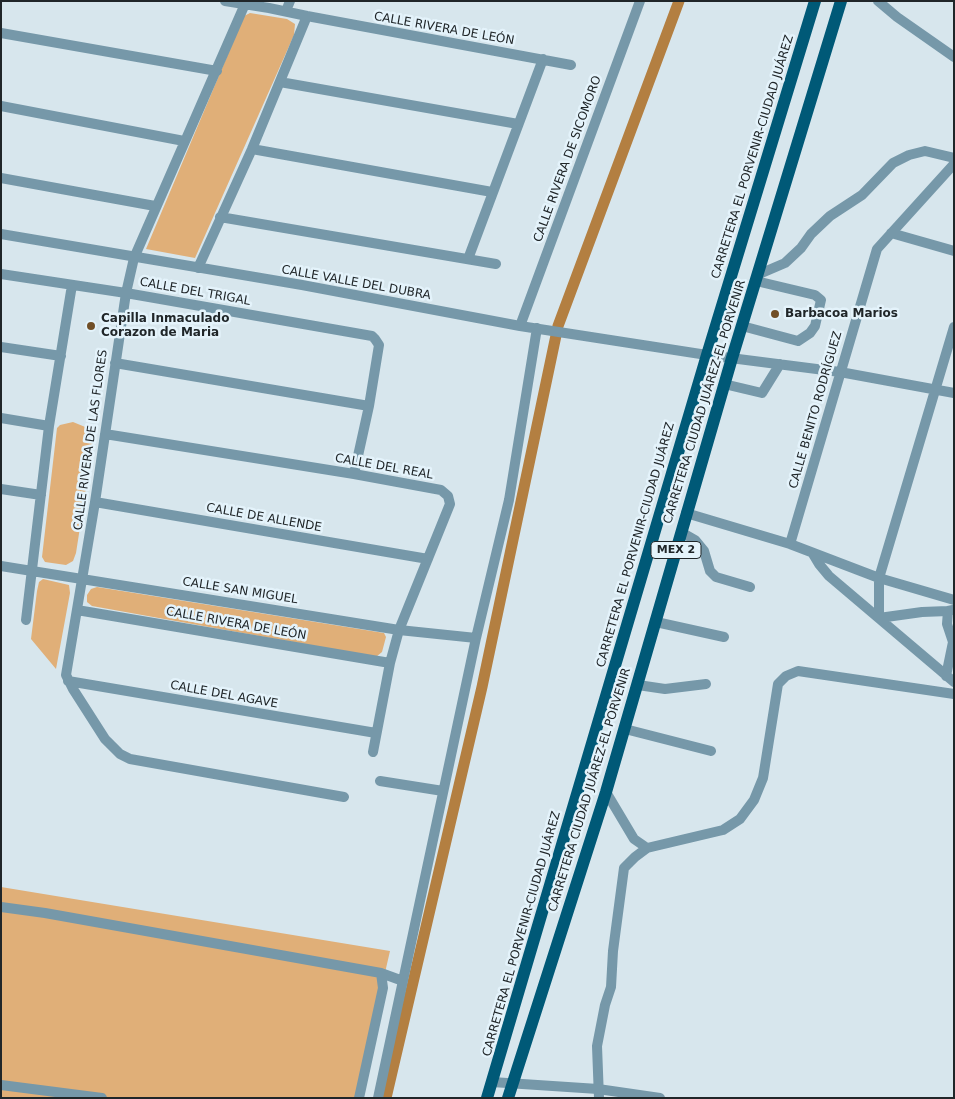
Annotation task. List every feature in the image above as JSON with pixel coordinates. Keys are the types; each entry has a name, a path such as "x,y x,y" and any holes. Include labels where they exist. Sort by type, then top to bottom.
{"main road":[{"name":"CARRETERA EL PORVENIR-CIUDAD JUÁREZ","path":"487,1098 707,355 815,1"},
{"name":"CARRETERA CIUDAD JUÁREZ-EL PORVENIR","path":"508,1098 606,792 724,384 841,1"}],"street":[{"name":"CALLE RIVERA DE LEÓN","path":"225,1 271,5 286,12 571,65"},
{"path":"286,12 290,1"},
{"name":"CALLE RIVERA DE SICOMORO","path":"520,326 640,1"},
{"path":"878,1 897,17 954,57"},
{"name":"CALLE RIVERA DE LAS FLORES","path":"68,681 66,670 83,578 126,293 134,258 155,206 217,71 245,4"},
{"path":"198,268 252,149 307,16"},
{"path":"1,32 217,71"},
{"path":"468,259 543,59"},
{"path":"280,82 518,124"},
{"path":"1,106 184,141"},
{"path":"252,149 492,192"},
{"path":"757,278 785,263 830,216 862,195 893,163 909,155 925,151 954,158"},
{"name":"CALLE BENITO RODRÍGUEZ","path":"790,544 877,249 954,164"},
{"path":"1,178 155,206"},
{"path":"220,217 496,264"},
{"path":"891,233 954,250"},
{"name":"CALLE VALLE DEL DUBRA","path":"1,234 302,285 520,326 707,355 840,372 954,393"},
{"name":"CALLE DEL TRIGAL","path":"1,274 126,293 372,336 379,345 370,406"},
{"path":"742,326 798,341 810,333 815,326 821,300 815,295 757,278"},
{"path":"26,620 49,426 72,285"},
{"path":"879,618 879,578 954,327"},
{"path":"378,1098 476,638 509,500 541,329"},
{"path":"1,347 61,356"},
{"path":"115,363 370,406 354,474"},
{"path":"724,384 762,393 780,364"},
{"path":"1,418 49,426"},
{"name":"CALLE DEL REAL","path":"105,434 354,474 440,490 448,496 450,504 399,630 390,663 373,752"},
{"path":"1,489 40,495"},
{"name":"CALLE DE ALLENDE","path":"95,502 428,559"},
{"path":"686,513 790,544 879,578 954,600"},
{"path":"681,532 695,540 704,551 710,571 716,577 750,587"},
{"path":"813,554 829,576 950,679"},
{"name":"CALLE SAN MIGUEL","path":"1,566 399,630 476,638"},
{"name":"CALLE RIVERA DE LEÓN","path":"77,610 390,663"},
{"path":"879,618 951,610 947,624 953,641 950,679"},
{"path":"656,622 724,637"},
{"path":"598,1093 597,1046 605,1005 611,988 613,952 624,868 648,848 723,830 740,820 754,800 763,778 778,684 786,676 798,671 954,694"},
{"path":"68,681 105,739 120,754 130,759 344,797"},
{"name":"CALLE DEL AGAVE","path":"68,681 376,733"},
{"path":"638,685 665,689 706,684"},
{"path":"624,729 711,751"},
{"path":"380,781 443,791"},
{"path":"606,792 634,839 648,848"},
{"path":"1,906 382,973 403,981"},
{"path":"359,1098 382,988 382,973"},
{"path":"492,1082 660,1098"},
{"path":"1,1085 102,1098"}],"shaded area":[{"path":"250,13 287,19 295,24 294,35 195,258 146,249 244,16"},
{"path":"73,422 95,431 76,553 73,561 66,565 45,562 42,557 57,428 60,425"},
{"path":"43,579 69,585 70,593 56,669 31,639 37,591 39,582"},
{"path":"97,587 384,633 386,637 382,652 376,657 92,606 87,602 87,595 91,589"},
{"path":"1,887 390,951 356,1098 1,1098"}],"waterway":[{"path":"386,1098 482,687 558,326 679,1"}],"place":[{"name":"Barbacoa Marios","path":"775,314"},
{"name":"Capilla Inmaculado Corazon de Maria","path":"91,326"}]}
